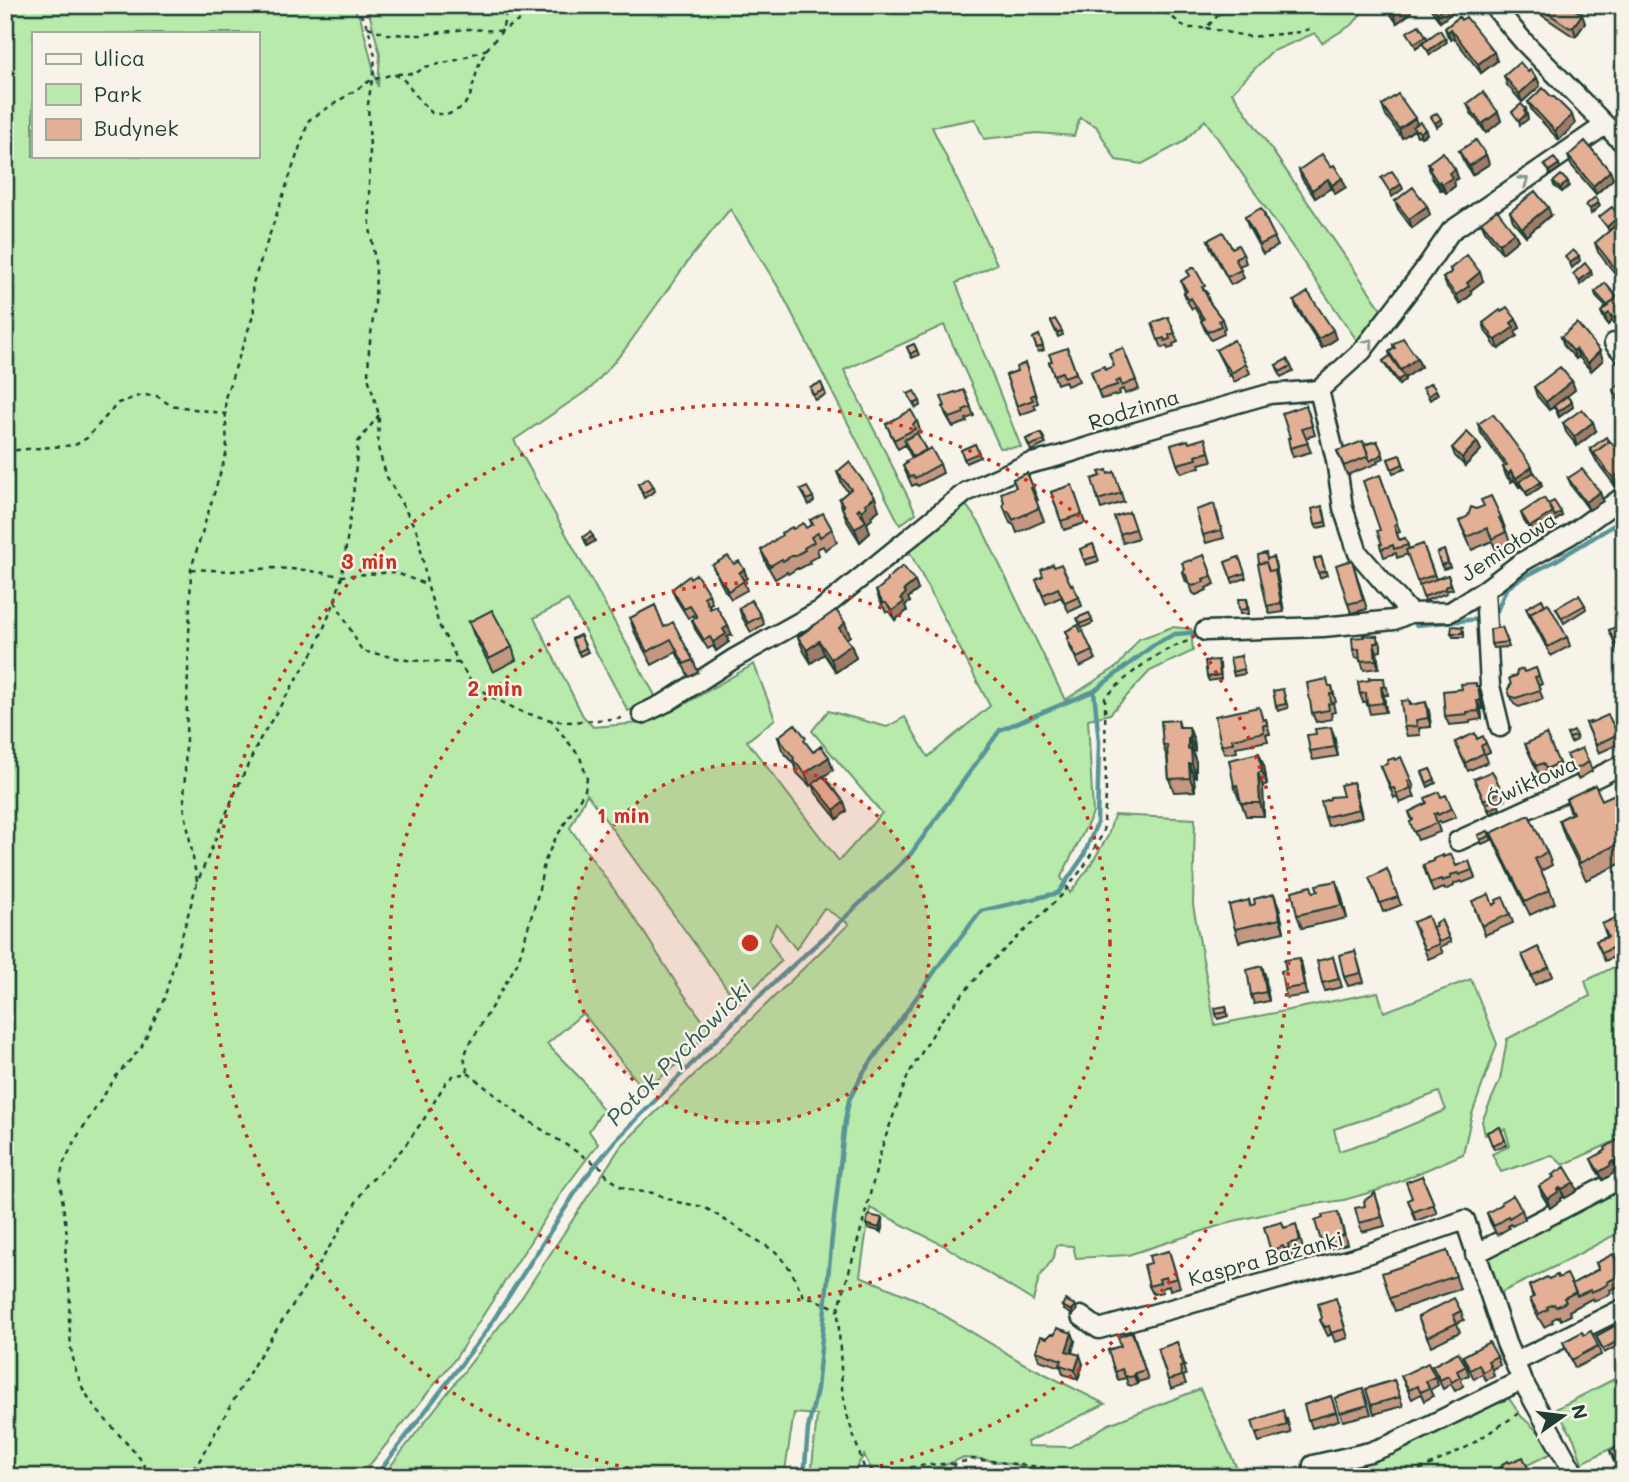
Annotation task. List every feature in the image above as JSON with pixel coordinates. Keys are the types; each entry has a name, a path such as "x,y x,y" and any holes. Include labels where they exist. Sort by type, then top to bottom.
{"street":[{"path":"1493,5 1524,42 1624,144"},
{"path":"1402,616 1358,553 1343,508 1336,460 1319,390 1362,351 1451,231 1605,125"},
{"name":"Rodzinna","path":"642,714 667,702 735,658 821,610 967,492 1028,464 1136,432 1269,394 1319,390"},
{"name":"Jemiołowa","path":"1199,635 1323,627 1451,612 1522,562 1570,535 1624,496"},
{"path":"1485,590 1490,686 1500,727"},
{"name":"Ćwikłowa","path":"1458,841 1624,764"},
{"path":"1576,1477 1522,1380 1475,1254 1624,1177"},
{"name":"Kaspra Bażanki","path":"1081,1316 1099,1329 1361,1256 1465,1220 1475,1254"},
{"path":"1515,1362 1624,1308"},
{"path":"1313,1465 1389,1445 1522,1380"}],"path":[{"path":"355,5 368,27 375,56 368,104 370,228 376,269 368,377 379,415 380,455 387,477 418,533 427,584 439,625 471,681 490,696 522,712 568,722 610,720 642,714"},
{"path":"502,31 508,5"},
{"path":"394,74 405,81 432,113 447,115 463,107 470,96 478,64 502,31 544,5"},
{"path":"1146,5 1167,13 1186,29 1206,28 1251,37 1310,29"},
{"path":"1206,28 1228,5"},
{"path":"368,27 387,34 502,31"},
{"path":"197,883 184,806 191,569 227,451 225,398 254,313 252,286 309,120 371,80 394,74 416,73 425,67 457,60 487,49"},
{"path":"5,451 75,445 88,438 118,403 142,395 157,396 170,405 226,414"},
{"path":"151,1477 139,1457 96,1409 83,1389 75,1368 71,1348 70,1295 65,1255 67,1235 60,1182 64,1164 77,1137 117,1075 141,1048 164,999 197,883 260,739 315,649 342,576 358,442 379,415"},
{"path":"191,569 233,571 273,568 342,576 394,572 427,584"},
{"path":"335,600 362,650 407,660 459,663"},
{"path":"1124,1477 973,1459 955,1464 937,1463 869,1477 847,1415 842,1388 838,1311 882,1147 908,1075 942,1019 982,971 1062,895 1085,865 1103,833 1106,796 1105,698 1124,678 1162,650 1199,635"},
{"path":"551,720 580,757 587,778 585,790 544,863 518,962 468,1046 464,1057 468,1073 521,1116 602,1168 606,1175 620,1186 704,1208 776,1252 790,1269 803,1295 838,1311"},
{"path":"186,1477 198,1463 256,1362 367,1184 404,1147 446,1082 453,1076 468,1073"},
{"path":"1390,1477 1424,1468 1467,1447 1535,1402"},
{"path":"951,1477 955,1464"}],"green space":[{"path":"5,5 352,5 361,20 378,87 380,54 367,5 1368,5 1353,24 1322,43 1315,33 1271,52 1232,92 1384,313 1358,342 1205,120 1183,142 1142,164 1116,160 1096,126 1080,118 1074,136 1037,133 984,139 975,119 932,127 997,264 956,283 1021,447 1000,448 944,325 844,370 916,513 900,525 780,290 730,209 691,257 623,352 591,388 514,440 657,699 628,711 568,600 534,618 583,716 593,727 641,723 678,708 754,664 775,719 747,741 839,861 882,813 812,731 828,711 887,727 905,717 928,757 990,706 907,547 963,501 980,524 1065,700 1118,666 1139,639 1172,627 1191,629 1193,651 1150,671 1110,714 1088,719 1093,813 1061,877 1070,893 1108,836 1114,815 1195,819 1193,905 1215,1025 1378,992 1384,1012 1471,979 1497,1044 1472,1114 1463,1154 1382,1189 1344,1200 1234,1221 1128,1255 1076,1258 1073,1246 1056,1245 1054,1257 1039,1278 1033,1301 943,1245 870,1208 860,1276 920,1301 1023,1363 1105,1404 1027,1442 1028,1446 1070,1447 1109,1424 1200,1389 1241,1477 1081,1477 982,1459 962,1458 943,1466 875,1477 864,1455 856,1468 856,1477 811,1477 817,1415 794,1413 784,1477 382,1477 522,1297 621,1146 849,924 824,908 796,949 776,923 769,940 781,961 738,1004 587,794 570,828 710,1031 674,1067 644,1090 583,1013 547,1044 583,1081 603,1110 589,1131 598,1144 564,1189 455,1359 368,1467 363,1477 5,1477","holes":["1439,1092 1446,1110 1385,1136 1339,1151 1334,1129"]},
{"path":"1624,962 1624,1137 1563,1165 1552,1155 1501,1172 1492,1154 1510,1146 1505,1129 1485,1135 1482,1121 1500,1080 1507,1039 1590,996 1585,981"},
{"path":"1624,1184 1624,1230 1496,1295 1484,1256"},
{"path":"1624,1374 1624,1442 1582,1463 1574,1439 1556,1409"},
{"path":"1508,1397 1521,1416 1558,1450 1503,1477 1327,1477"}],"building":[{"path":"1387,5 1406,5 1394,14"},
{"path":"1431,5 1447,5 1437,13"},
{"path":"1536,5 1567,5 1582,14 1570,28"},
{"path":"1459,17 1461,20 1466,17 1494,52 1478,64 1451,29 1448,32 1445,28"},
{"path":"1419,25 1426,36 1414,43 1407,32"},
{"path":"1440,30 1445,38 1428,51 1422,43"},
{"path":"1520,62 1537,78 1519,94 1504,76"},
{"path":"1624,69 1624,89 1615,84"},
{"path":"1543,88 1572,115 1555,131 1528,102"},
{"path":"1483,92 1498,112 1482,124 1467,104"},
{"path":"1398,94 1415,118 1399,129 1382,105"},
{"path":"1521,104 1526,109 1526,114 1519,121 1512,112"},
{"path":"1437,113 1441,119 1435,123 1431,117"},
{"path":"1420,122 1425,129 1420,133 1413,127"},
{"path":"1476,140 1486,155 1469,166 1459,151"},
{"path":"1585,141 1610,171 1593,186 1568,156"},
{"path":"1443,152 1455,169 1449,173 1452,178 1442,184 1440,181 1438,183 1428,163"},
{"path":"1322,154 1331,167 1334,165 1342,178 1332,185 1328,179 1312,190 1299,170"},
{"path":"1554,158 1559,164 1549,171 1544,165"},
{"path":"1392,171 1401,184 1390,192 1381,178"},
{"path":"1561,175 1568,182 1560,188 1553,182"},
{"path":"1413,187 1427,206 1409,219 1395,201"},
{"path":"1535,191 1548,207 1522,228 1510,212"},
{"path":"1595,197 1598,202 1590,209 1586,205"},
{"path":"1612,207 1619,216 1607,227 1599,217"},
{"path":"1261,208 1275,237 1260,245 1245,217"},
{"path":"1497,210 1514,232 1499,244 1481,222"},
{"path":"1615,226 1624,237 1624,245 1619,250 1624,260 1614,267 1595,243"},
{"path":"1223,232 1232,248 1238,245 1243,254 1235,258 1241,270 1227,277 1208,240"},
{"path":"1573,250 1579,256 1570,263 1565,257"},
{"path":"1467,255 1480,272 1467,283 1469,286 1456,295 1443,278"},
{"path":"1585,263 1591,271 1579,281 1573,274"},
{"path":"1194,267 1205,286 1202,287 1207,299 1222,319 1219,321 1221,326 1208,332 1201,321 1204,319 1191,298 1189,300 1184,293 1187,291 1181,281 1190,275 1187,271"},
{"path":"1605,283 1617,297 1608,306 1595,292"},
{"path":"1308,292 1333,330 1318,339 1294,301"},
{"path":"1618,296 1624,302 1624,329 1609,313 1605,316 1601,312"},
{"path":"1507,307 1516,319 1511,323 1514,327 1496,340 1483,323"},
{"path":"1168,317 1175,333 1169,335 1170,339 1158,340 1152,323"},
{"path":"1055,319 1062,331 1057,333 1051,321"},
{"path":"1577,323 1600,351 1588,363 1561,337"},
{"path":"1039,335 1043,346 1037,348 1033,338"},
{"path":"1403,338 1417,358 1401,370 1389,352 1395,348 1393,345"},
{"path":"1234,340 1246,364 1231,373 1216,350"},
{"path":"914,344 917,350 910,354 907,347"},
{"path":"1067,348 1076,373 1064,377 1062,372 1054,375 1049,354"},
{"path":"1123,348 1136,380 1122,386 1120,380 1116,382 1117,385 1098,391 1091,371 1104,366 1105,370 1114,366 1109,353"},
{"path":"1390,356 1404,376 1398,380 1383,361"},
{"path":"1287,359 1291,366 1280,372 1276,365"},
{"path":"1025,363 1035,394 1031,396 1033,400 1017,406 1006,375 1017,371 1016,367"},
{"path":"1560,367 1572,381 1546,402 1534,387"},
{"path":"1624,380 1624,400 1613,390"},
{"path":"821,383 824,390 813,395 810,387"},
{"path":"1431,383 1436,390 1428,396 1423,388"},
{"path":"964,390 971,407 950,418 943,407 945,406 941,397"},
{"path":"914,391 920,401 914,404 908,394"},
{"path":"1567,396 1572,402 1558,412 1554,406"},
{"path":"1306,405 1312,426 1302,429 1308,443 1290,448 1290,438 1282,413"},
{"path":"1582,409 1593,422 1574,437 1563,423"},
{"path":"911,410 917,421 913,424 915,429 894,440 886,424"},
{"path":"1493,414 1532,467 1516,478 1511,471 1508,474 1503,467 1507,465 1478,424"},
{"path":"1624,414 1624,428 1617,419"},
{"path":"1467,432 1477,442 1462,458 1452,448"},
{"path":"917,433 926,450 913,457 904,440"},
{"path":"1041,433 1045,440 1029,446 1026,439"},
{"path":"1606,437 1609,442 1594,453 1595,457 1590,449"},
{"path":"1205,438 1209,452 1196,456 1197,459 1177,464 1171,445"},
{"path":"1363,441 1369,456 1344,466 1337,451"},
{"path":"1377,441 1383,454 1370,461 1364,445"},
{"path":"1610,441 1624,459 1624,470 1613,478 1594,453"},
{"path":"975,444 979,453 964,459 961,450"},
{"path":"931,448 940,464 915,478 909,477 903,466 906,461"},
{"path":"1400,455 1403,464 1392,469 1388,459"},
{"path":"849,462 875,497 865,504 867,506 862,511 859,508 857,510 866,521 855,529 839,499 851,489 837,472"},
{"path":"1582,469 1600,492 1585,502 1568,478"},
{"path":"1107,470 1108,474 1114,472 1121,493 1098,500 1092,479 1101,476 1099,472"},
{"path":"1534,472 1541,482 1526,492 1519,482"},
{"path":"1027,473 1039,508 1013,520 1005,510 1001,493 1016,487 1013,479"},
{"path":"1380,475 1397,523 1394,525 1399,540 1405,538 1408,545 1394,549 1393,545 1381,549 1377,531 1380,530 1363,481"},
{"path":"648,478 654,487 643,493 638,484"},
{"path":"1072,485 1082,514 1061,521 1051,492"},
{"path":"807,487 813,497 807,500 801,490"},
{"path":"1491,496 1506,532 1492,539 1487,528 1467,537 1459,521 1468,516 1471,507 1476,509 1484,506 1481,500"},
{"path":"1544,498 1553,512 1530,527 1521,513"},
{"path":"1554,501 1561,512 1555,516 1548,504"},
{"path":"1214,504 1221,530 1203,535 1196,510"},
{"path":"1322,506 1326,522 1315,524 1312,509"},
{"path":"1129,512 1135,529 1120,534 1114,517"},
{"path":"823,513 832,529 820,537 818,533 811,537 814,542 804,548 805,550 770,566 761,550 782,535 781,533 803,523 806,528 813,524 810,520"},
{"path":"590,532 593,536 585,541 583,537"},
{"path":"1093,544 1097,556 1084,560 1080,549"},
{"path":"1423,544 1434,575 1417,581 1406,550"},
{"path":"1444,550 1448,563 1441,565 1437,553"},
{"path":"1266,553 1267,559 1273,557 1277,574 1275,570 1269,571 1266,562 1259,563 1258,555"},
{"path":"1204,555 1212,576 1193,586 1183,573 1185,569 1182,563"},
{"path":"728,556 734,564 739,561 744,569 739,573 744,581 728,591 712,565"},
{"path":"1239,557 1245,573 1231,578 1225,562"},
{"path":"1321,557 1325,571 1318,573 1314,559"},
{"path":"1352,560 1363,600 1348,604 1336,565"},
{"path":"1266,562 1269,571 1275,570 1281,603 1267,606 1258,564"},
{"path":"1053,564 1054,567 1061,564 1079,597 1065,603 1058,588 1043,595 1036,580 1043,576 1041,570"},
{"path":"903,566 915,581 904,590 906,593 901,598 904,602 892,611 876,591"},
{"path":"696,574 709,594 704,597 710,609 716,606 728,626 723,629 726,634 713,642 710,637 704,640 692,620 697,617 690,606 684,609 672,589"},
{"path":"1448,575 1451,585 1423,597 1419,585"},
{"path":"1579,595 1585,605 1562,618 1556,608"},
{"path":"1238,599 1247,599 1247,609 1239,610"},
{"path":"1542,599 1545,605 1530,613 1531,618 1526,608"},
{"path":"751,600 761,616 748,623 739,608"},
{"path":"1548,603 1567,637 1548,647 1530,613"},
{"path":"1622,604 1624,614 1619,617 1615,608"},
{"path":"655,605 664,627 673,622 693,660 684,664 671,639 647,652 630,618"},
{"path":"492,610 512,647 489,659 469,622"},
{"path":"836,610 845,623 839,628 851,645 831,659 819,641 807,650 798,637"},
{"path":"1089,613 1092,619 1080,624 1077,618"},
{"path":"1624,621 1624,645 1617,648 1609,630"},
{"path":"1078,625 1092,651 1077,658 1066,631"},
{"path":"1452,626 1463,627 1462,633 1451,633"},
{"path":"1502,627 1508,642 1491,644 1490,629"},
{"path":"580,635 586,648 578,652 572,639"},
{"path":"1363,635 1377,636 1378,643 1374,643 1376,660 1360,661 1359,649 1353,650 1352,638 1364,637"},
{"path":"1241,656 1244,669 1233,672 1230,658"},
{"path":"1218,660 1220,675 1207,677 1205,661"},
{"path":"1536,668 1539,676 1535,677 1540,690 1516,698 1510,696 1509,678 1516,676 1517,671"},
{"path":"1369,678 1384,678 1385,686 1381,687 1383,703 1367,705 1366,693 1360,694 1358,682 1370,680"},
{"path":"1327,679 1333,694 1330,694 1329,710 1312,713 1307,683"},
{"path":"1476,683 1480,700 1477,701 1479,711 1445,716 1443,691 1462,689 1461,684"},
{"path":"1283,689 1286,704 1276,706 1273,691"},
{"path":"1409,700 1410,705 1426,702 1428,718 1416,720 1417,726 1404,727 1401,701"},
{"path":"1259,707 1263,720 1266,719 1264,732 1232,739 1233,743 1221,745 1215,716"},
{"path":"1608,715 1618,734 1596,745 1586,723"},
{"path":"1178,720 1179,727 1189,727 1188,749 1191,749 1192,764 1189,764 1190,778 1169,779 1167,745 1163,745 1161,721"},
{"path":"795,724 813,752 821,746 829,757 805,773 778,737"},
{"path":"1331,727 1335,747 1310,751 1307,735 1316,734 1315,729"},
{"path":"1574,731 1576,736 1569,738 1567,734"},
{"path":"1475,733 1477,739 1483,736 1486,743 1481,746 1484,753 1465,763 1455,742"},
{"path":"1546,734 1559,763 1546,769 1543,763 1536,766 1525,744"},
{"path":"1582,748 1589,762 1574,770 1567,755"},
{"path":"1259,753 1262,771 1258,773 1260,803 1241,803 1237,785 1234,786 1229,760"},
{"path":"1401,757 1411,780 1408,781 1411,788 1397,794 1394,788 1391,789 1381,766 1387,764 1388,760"},
{"path":"1430,769 1435,779 1427,783 1422,772"},
{"path":"1492,771 1502,791 1484,800 1474,779"},
{"path":"823,776 844,802 834,810 813,784"},
{"path":"1353,782 1359,809 1325,817 1321,802 1330,797 1343,796 1340,785"},
{"path":"1595,785 1602,800 1624,790 1624,841 1580,863 1559,820 1573,813 1566,799"},
{"path":"1439,792 1441,797 1446,795 1452,808 1438,815 1434,814 1437,823 1414,832 1409,812 1427,803 1425,798"},
{"path":"1496,799 1499,805 1489,810 1486,804"},
{"path":"1529,815 1547,852 1535,859 1550,890 1525,902 1491,833"},
{"path":"1488,831 1490,836 1480,840 1478,835"},
{"path":"1451,854 1456,866 1469,861 1472,870 1430,883 1423,865"},
{"path":"1387,869 1398,897 1380,903 1369,878"},
{"path":"1336,881 1342,905 1297,915 1292,891 1311,886 1313,892 1318,891 1316,885"},
{"path":"1274,894 1280,919 1235,929 1229,905 1249,900 1250,906 1255,904 1254,899"},
{"path":"1489,894 1493,905 1503,897 1510,914 1482,926 1472,901"},
{"path":"1622,915 1622,943 1602,953 1596,941 1608,937 1602,924"},
{"path":"1428,916 1439,944 1425,950 1413,922"},
{"path":"1441,920 1449,938 1439,942 1432,927"},
{"path":"1538,947 1549,967 1532,976 1522,955"},
{"path":"1355,951 1361,973 1344,977 1339,955"},
{"path":"1333,957 1339,979 1322,983 1317,961"},
{"path":"1299,958 1304,986 1284,989 1281,971 1286,970 1284,960"},
{"path":"1262,966 1266,992 1251,995 1247,970"},
{"path":"1226,1006 1227,1012 1216,1014 1215,1008"},
{"path":"1500,1127 1505,1140 1492,1145 1487,1132"},
{"path":"1617,1140 1624,1150 1624,1156 1599,1172 1591,1159"},
{"path":"1565,1167 1574,1182 1561,1190 1560,1188 1547,1199 1539,1186"},
{"path":"1422,1176 1434,1204 1413,1212 1408,1200 1412,1198 1406,1182"},
{"path":"1375,1193 1382,1217 1359,1223 1355,1208 1365,1206 1364,1201"},
{"path":"1513,1195 1522,1210 1494,1226 1487,1213"},
{"path":"1338,1212 1344,1235 1321,1241 1315,1221 1323,1218 1322,1215"},
{"path":"869,1215 882,1218 879,1228 866,1224"},
{"path":"1282,1222 1284,1228 1296,1224 1300,1241 1288,1244 1289,1248 1284,1249 1283,1246 1271,1252 1264,1227"},
{"path":"1169,1251 1177,1278 1167,1281 1166,1277 1159,1279 1160,1283 1149,1286 1144,1265 1151,1263 1149,1256"},
{"path":"1447,1251 1456,1276 1390,1298 1382,1273"},
{"path":"1613,1254 1623,1274 1601,1288 1577,1296 1572,1284 1599,1269 1596,1263"},
{"path":"1567,1274 1576,1292 1564,1298 1566,1302 1556,1307 1554,1304 1547,1307 1548,1309 1539,1314 1530,1299 1534,1297 1529,1286 1547,1277 1549,1279 1557,1275 1558,1278"},
{"path":"1336,1298 1345,1329 1331,1333 1329,1326 1325,1327 1320,1320 1322,1318 1318,1304"},
{"path":"1454,1298 1461,1311 1453,1315 1457,1323 1427,1337 1418,1317"},
{"path":"1065,1300 1075,1305 1072,1311 1062,1306"},
{"path":"1622,1322 1624,1338 1603,1349 1596,1336"},
{"path":"1057,1328 1072,1333 1066,1351 1080,1355 1075,1370 1060,1365 1062,1360 1036,1351 1041,1336 1047,1338 1055,1334"},
{"path":"1591,1331 1598,1346 1572,1360 1563,1342 1582,1332 1584,1335"},
{"path":"1132,1332 1145,1370 1130,1377 1125,1376 1122,1369 1115,1372 1108,1350 1121,1346 1118,1337"},
{"path":"1177,1342 1182,1357 1182,1376 1168,1380 1158,1349"},
{"path":"1489,1342 1497,1356 1488,1361 1491,1367 1483,1372 1479,1365 1470,1370 1463,1356"},
{"path":"1458,1352 1466,1366 1457,1371 1460,1377 1452,1382 1448,1376 1440,1380 1432,1366"},
{"path":"1428,1363 1435,1377 1426,1381 1429,1388 1421,1392 1417,1386 1409,1390 1401,1376"},
{"path":"1394,1380 1400,1397 1371,1405 1366,1389"},
{"path":"1363,1389 1368,1405 1340,1413 1335,1398"},
{"path":"1331,1396 1336,1412 1308,1420 1304,1405"},
{"path":"1283,1410 1287,1425 1256,1434 1252,1421"},
{"path":"1624,1444 1624,1461 1618,1465 1610,1451"},
{"path":"1523,1457 1532,1477 1481,1477 1508,1461 1509,1463"}],"waterway":[{"name":"Potok Pychowicki","path":"1497,611 1506,589 1518,580 1624,519"},
{"name":"Potok Pychowicki","path":"1416,625 1479,619"},
{"name":"Potok Pychowicki","path":"375,1477 485,1333 584,1179 616,1140 757,998 910,855 1000,730 1094,691 1155,644 1175,634 1202,632"},
{"path":"804,1477 808,1429 817,1389 849,1100 863,1073 981,911 1058,893 1083,857 1097,823 1099,742 1094,691"}]}
